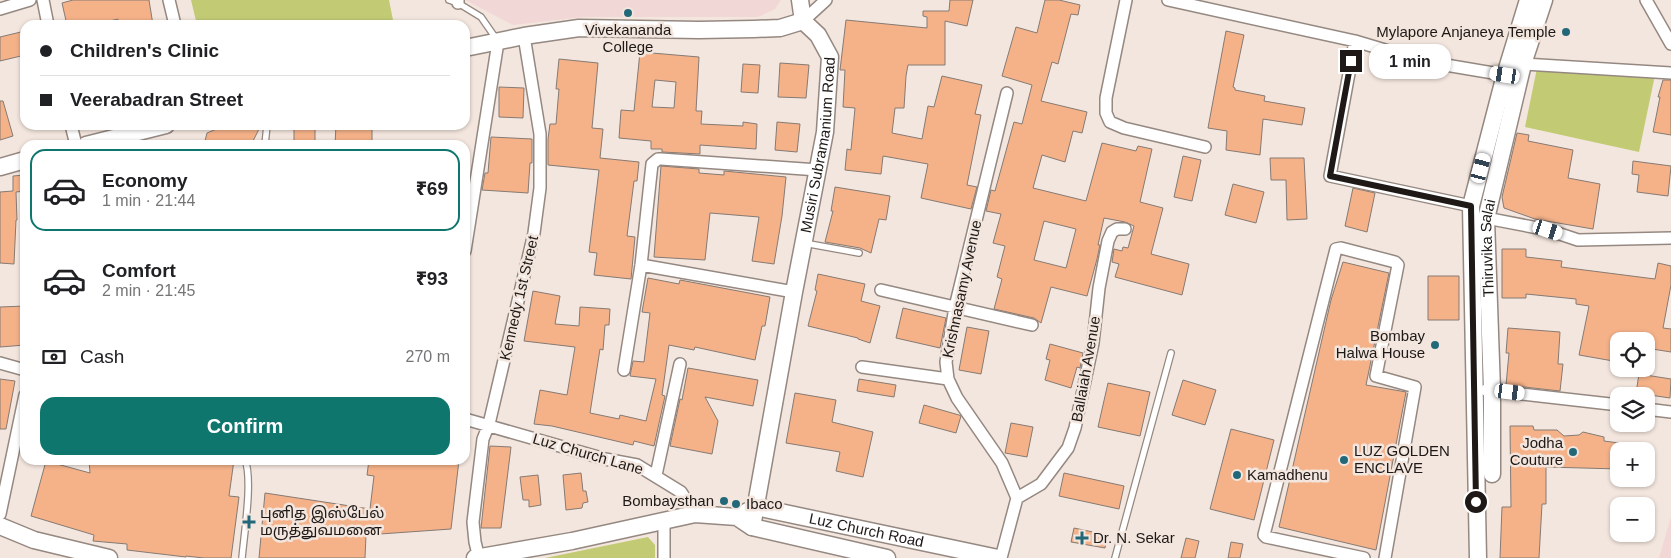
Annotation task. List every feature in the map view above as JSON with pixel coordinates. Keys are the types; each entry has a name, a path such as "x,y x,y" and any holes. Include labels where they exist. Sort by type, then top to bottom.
{"main road":[{"path":"470,47 524,36 579,28 699,30 780,28 803,21 800,0"},
{"path":"1478,558 1471,206 1505,75 1528,0"},
{"name":"Thiruvika Salai","path":"1492,474 1492,390 1486,218 1523,64 1544,0"},
{"name":"Musiri Subramanium Road","path":"752,526 825,132 830,58 818,35 803,21"},
{"path":"106,140 146,130"},
{"path":"0,166 20,161"},
{"path":"737,517 756,507"},
{"name":"Luz Church Road","path":"756,507 999,558"},
{"name":"Luz Church Road","path":"478,558 572,541 695,514 737,517 752,526 887,558"},
{"path":"0,526 34,540 109,558"}],"street":[{"path":"0,9 30,0"},
{"path":"43,0 47,20"},
{"path":"169,0 174,20"},
{"path":"803,21 826,0"},
{"path":"1126,0 1106,98 1106,113 1110,122 1124,128 1205,147"},
{"path":"1168,0 1355,41 1422,61 1505,75"},
{"path":"1646,0 1671,44"},
{"name":"Kennedy 1st Street","path":"478,558 473,522 483,439 534,233 540,188 540,134 524,36"},
{"path":"1355,41 1330,176 1471,206"},
{"path":"470,219 498,42"},
{"path":"1523,64 1671,73"},
{"name":"Krishnasamy Avenue","path":"1007,93 955,307 946,362 948,379 957,398 1002,463 1017,498"},
{"path":"624,370 641,265 652,164 658,159 818,170"},
{"path":"1486,218 1548,230 1578,240 1671,238"},
{"name":"Ballaiah Avenue","path":"1017,498 1042,484 1068,448 1075,428 1093,342 1099,288 1108,241 1112,232 1125,229"},
{"path":"1364,558 1317,552 1266,537 1264,531 1336,249 1341,248 1395,262 1398,265 1376,376 1415,387 1384,558"},
{"path":"641,265 794,292"},
{"path":"881,290 1032,325"},
{"path":"0,362 20,368"},
{"path":"656,475 680,364"},
{"path":"862,367 948,379"},
{"path":"1474,389 1610,404"},
{"path":"1655,410 1671,412"},
{"path":"0,514 20,419"},
{"name":"Luz Church Lane","path":"470,420 605,459 637,465 681,492 695,514"},
{"path":"999,558 1017,498"},
{"path":"664,520 664,558"}],"lane":[{"path":"455,1 481,17 498,42"},
{"path":"804,243 859,253"},
{"path":"1115,558 1171,353"},
{"path":"242,558 248,489 247,465"}],"shaded area":[{"name":"Vivekananda College","path":"465,0 781,0 775,9 758,17 583,17 513,25"},
{"path":"1671,517 1671,558 1659,558"}],"green space":[{"path":"191,0 389,0 393,20 196,20"},
{"path":"1537,68 1655,75 1639,152 1525,127"},
{"path":"648,537 655,545 655,558 545,558"}],"building":[{"path":"73,0 149,0 152,20 66,20 62,3"},
{"path":"950,0 973,0 967,26 945,21 945,65 908,65 904,108 895,108 892,133 922,139 928,106 934,107 942,76 982,85 975,114 981,115 967,185 977,187 971,209 921,198 928,164 883,156 881,174 845,170 847,149 851,150 855,108 843,107 845,70 840,70 846,20 927,28 927,17 923,16 923,11 949,11"},
{"path":"1045,0 1059,0 1080,5 1078,15 1071,14 1058,64 1052,62 1041,101 1087,112 1082,133 1073,131 1065,162 1042,155 1033,188 1086,201 1102,143 1136,151 1138,146 1152,149 1140,202 1163,208 1151,254 1189,264 1182,295 1115,277 1119,264 1112,262 1114,249 1122,251 1123,247 1128,248 1134,226 1125,222 1104,218 1097,259 1087,296 1051,287 1041,323 1034,318 994,309 1002,279 997,277 1005,246 993,243 1001,214 986,211 991,190 995,191 1014,122 1022,124 1032,85 1002,76 1016,27 1037,33","holes":["1044,221 1076,229 1066,268 1034,260"]},
{"path":"1226,31 1244,35 1233,87 1235,90 1265,96 1264,101 1305,108 1302,125 1263,119 1260,155 1226,150 1227,131 1208,128"},
{"path":"20,32 20,56 0,61 0,37"},
{"path":"640,52 699,57 696,111 702,111 701,124 743,126 743,122 757,124 756,149 700,145 700,154 662,152 662,149 651,149 651,141 619,138 621,110 634,111","holes":["655,80 676,82 674,108 652,107"]},
{"path":"559,59 598,63 592,128 603,129 600,158 639,162 637,181 634,181 627,236 635,237 631,279 594,275 597,253 589,252 599,170 548,165 550,124 556,124 559,89 556,89"},
{"path":"780,63 809,65 806,98 778,97"},
{"path":"743,64 760,65 758,93 741,92"},
{"path":"1663,80 1671,80 1671,135 1653,132 1660,97 1658,97"},
{"path":"499,87 524,88 523,118 499,117"},
{"path":"0,101 3,101 13,136 0,140"},
{"path":"777,122 800,124 797,152 775,150"},
{"path":"214,130 258,130 254,140 205,140 207,133"},
{"path":"294,130 315,130 315,140 294,140"},
{"path":"336,130 372,130 372,140 335,140"},
{"path":"1517,133 1529,135 1528,141 1573,150 1568,178 1600,184 1593,229 1535,219 1504,208 1502,197"},
{"path":"491,137 532,139 532,163 530,163 528,193 482,190 485,173 488,173"},
{"path":"1183,156 1201,160 1192,201 1174,197"},
{"path":"1270,158 1304,158 1307,219 1287,220 1286,180 1271,180"},
{"path":"1633,161 1671,166 1668,196 1637,192 1639,175 1632,174"},
{"path":"661,166 699,169 699,173 724,175 724,171 786,177 774,264 752,261 759,217 710,213 705,260 654,257"},
{"path":"20,175 20,192 16,192 17,220 14,264 0,263 0,192 13,191 13,176"},
{"path":"1233,184 1264,192 1256,223 1225,215"},
{"path":"835,187 890,196 886,220 879,219 871,253 860,248 825,242 833,211 831,211"},
{"path":"1353,188 1375,193 1367,232 1345,226"},
{"path":"1502,249 1526,249 1526,257 1562,261 1561,267 1655,279 1658,263 1671,266 1671,285 1663,328 1671,329 1671,352 1655,349 1655,332 1610,332 1610,360 1579,355 1589,306 1576,304 1576,299 1526,294 1526,298 1502,298"},
{"name":"LUZ GOLDEN ENCLAVE","path":"1343,262 1389,273 1366,385 1406,392 1376,550 1279,527 1331,300"},
{"path":"818,274 865,284 861,301 880,306 870,343 858,338 808,326 817,291 815,290"},
{"path":"1428,276 1459,276 1459,320 1428,320"},
{"path":"648,278 679,284 680,280 770,297 765,326 762,326 755,360 695,347 694,350 669,345 662,395 665,396 654,446 634,441 633,445 552,426 534,424 540,390 567,395 575,347 524,341 533,291 560,296 555,324 579,326 580,307 610,309 609,325 605,325 603,350 600,349 590,413 619,419 620,415 646,421 656,379 630,376 633,361 644,362 650,313 642,312"},
{"path":"20,306 20,345 0,347 0,307"},
{"path":"903,308 946,318 940,348 896,338"},
{"path":"967,327 989,331 981,374 959,370"},
{"path":"1508,328 1560,332 1558,364 1563,364 1560,391 1506,385 1509,353 1506,353"},
{"path":"1050,344 1083,353 1080,368 1077,367 1071,388 1045,380 1050,360 1046,359"},
{"path":"688,368 758,380 753,406 705,397 718,421 712,454 670,446"},
{"path":"1655,376 1671,379 1670,398 1655,396 1655,387 1637,387 1639,377"},
{"path":"0,379 15,381 6,429 0,429"},
{"path":"859,379 896,385 894,397 857,391"},
{"path":"1183,380 1216,390 1205,425 1172,415"},
{"path":"1108,383 1150,392 1140,436 1098,427"},
{"path":"795,393 836,400 832,422 873,432 863,477 836,471 840,452 786,443"},
{"path":"924,405 961,416 956,433 919,423"},
{"path":"1011,423 1033,427 1027,457 1005,453"},
{"path":"1510,426 1533,426 1534,430 1557,430 1564,436 1579,435 1583,432 1604,437 1604,441 1612,442 1610,469 1546,467 1546,504 1542,504 1539,558 1500,558 1502,507 1511,507"},
{"path":"1231,429 1274,440 1254,520 1210,509"},
{"path":"490,446 511,447 501,528 481,528"},
{"path":"45,465 61,465 90,473 89,465 233,465 229,496 239,497 231,558 186,557 127,550 127,544 93,541 94,535 31,516"},
{"path":"368,465 458,465 451,529 366,535 365,558 259,558 265,493 370,509 374,476 367,475"},
{"path":"581,473 583,491 586,491 588,502 583,503 582,508 566,510 563,475"},
{"path":"1064,473 1124,486 1119,509 1059,496"},
{"path":"538,475 541,505 529,507 529,500 523,500 520,477"},
{"path":"1074,528 1107,535 1105,548 1071,542"},
{"path":"1186,538 1199,541 1195,558 1181,558"},
{"path":"1231,542 1243,544 1240,558 1228,558"}],"place":[{"name":"Vivekananda College","path":"628,13"},
{"name":"Mylapore Anjaneya Temple","path":"1566,32"},
{"name":"Bombay Halwa House","path":"1435,345"},
{"name":"Jodha Couture","path":"1573,452"},
{"name":"LUZ GOLDEN ENCLAVE","path":"1344,460"},
{"name":"Kamadhenu","path":"1237,475"},
{"name":"Bombaysthan","path":"724,501"},
{"name":"Ibaco","path":"736,504"},
{"name":"புனித இஸ்பேல் மருத்துவமனை","path":"249,522"},
{"name":"Dr. N. Sekar","path":"1082,538"}],"route":[{"path":"1351,61 1330,176 1471,206 1476,502"}]}
